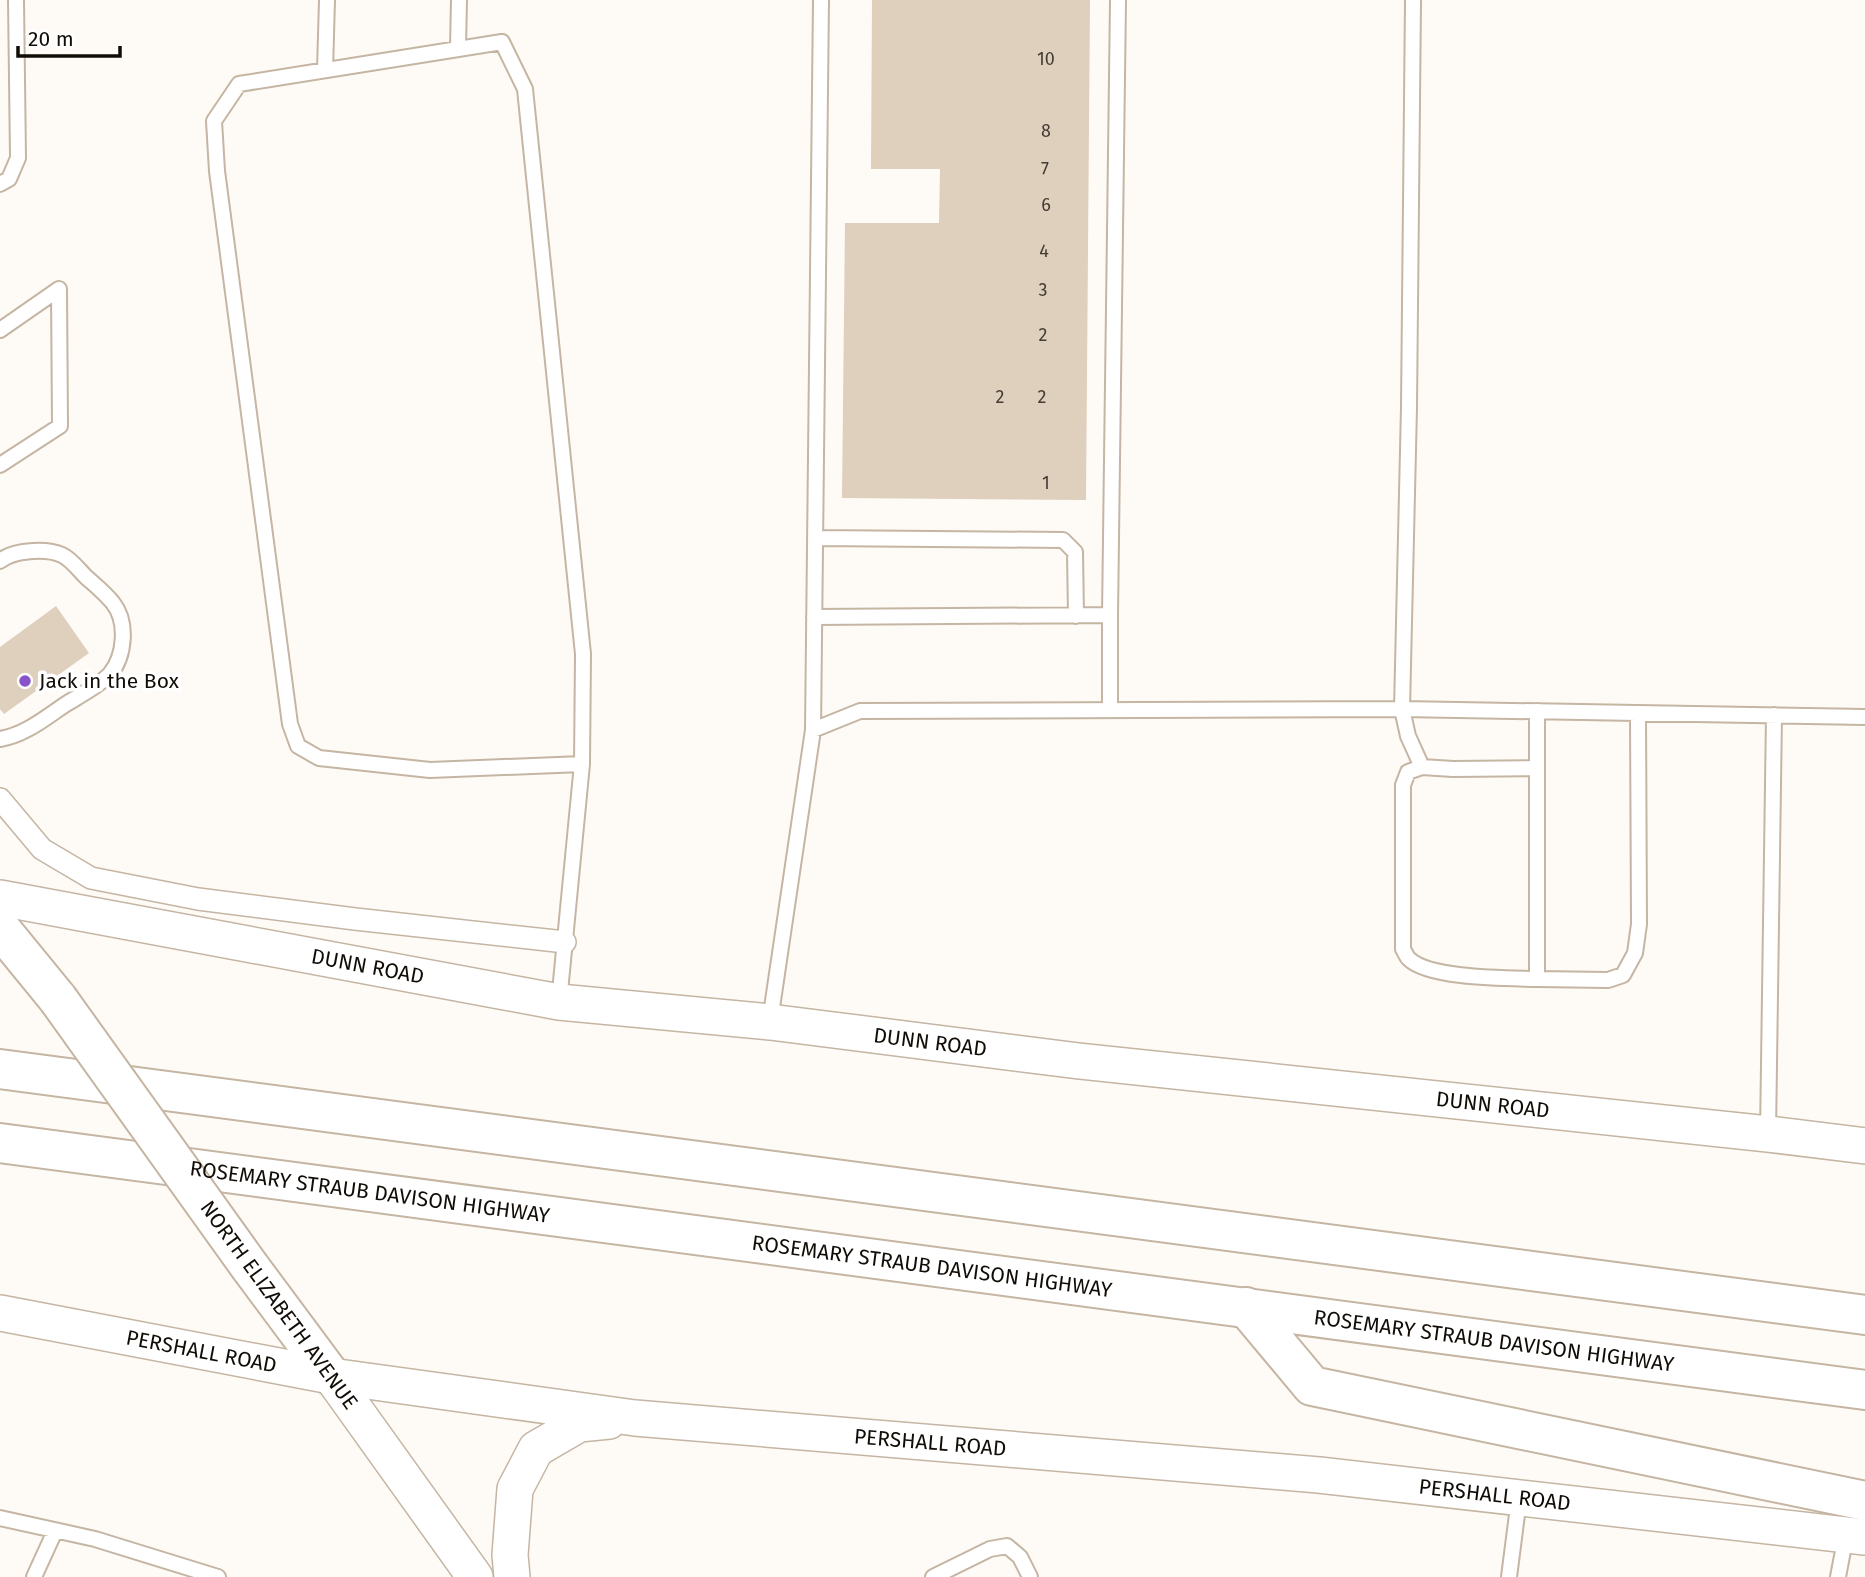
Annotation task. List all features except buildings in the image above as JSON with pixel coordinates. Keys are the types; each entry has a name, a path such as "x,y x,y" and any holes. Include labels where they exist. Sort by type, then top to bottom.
{"main road":[{"name":"NORTH ELIZABETH AVENUE","path":"0,928 58,999 331,1377"},
{"path":"0,1069 1865,1315"},
{"name":"ROSEMARY STRAUB DAVISON HIGHWAY","path":"0,1143 1865,1390"},
{"path":"1246,1307 1312,1386 1865,1502"}],"street":[{"path":"0,799 43,849 91,878 198,899 565,942"},
{"name":"DUNN ROAD","path":"0,898 559,1002 770,1022 1093,1063 1865,1146"},
{"name":"PERSHALL ROAD","path":"0,1313 331,1377 635,1418 1319,1475 1855,1536"},
{"name":"NORTH ELIZABETH AVENUE","path":"331,1377 475,1577"},
{"path":"512,1577 510,1555 515,1489 536,1449 579,1424 635,1418"}],"lane":[{"path":"0,184 9,179 18,158 16,0"},
{"path":"326,70 327,0"},
{"path":"458,49 459,0"},
{"path":"770,1022 814,730 821,0"},
{"path":"1110,710 1118,0"},
{"path":"1413,0 1409,407 1402,709 1408,736 1422,767"},
{"path":"559,1002 582,764 583,654 525,89 502,42 239,84 215,121 217,171 289,724 298,746 319,758 429,770 582,764"},
{"path":"0,330 59,289 60,426 0,465"},
{"path":"817,538 1063,540 1075,552 1076,616"},
{"path":"0,561 26,552 48,551 64,556 114,605 121,622 123,639 121,656 110,674 18,735 0,739"},
{"path":"814,617 1110,615"},
{"path":"814,730 860,711 1402,709 1865,717"},
{"path":"1537,711 1537,979"},
{"path":"1537,768 1422,767 1408,772 1403,785 1403,949 1409,959 1432,970 1466,976 1608,980 1623,975 1634,953 1639,923 1638,713"},
{"path":"1768,1134 1774,715"},
{"path":"1509,1577 1519,1498"},
{"path":"0,1518 95,1539 218,1577"},
{"path":"34,1577 55,1531"},
{"path":"1838,1577 1855,1536"},
{"path":"933,1577 990,1549 1007,1546 1020,1557 1030,1577"}],"place":[{"name":"Jack in the Box","path":"25,681"}]}
